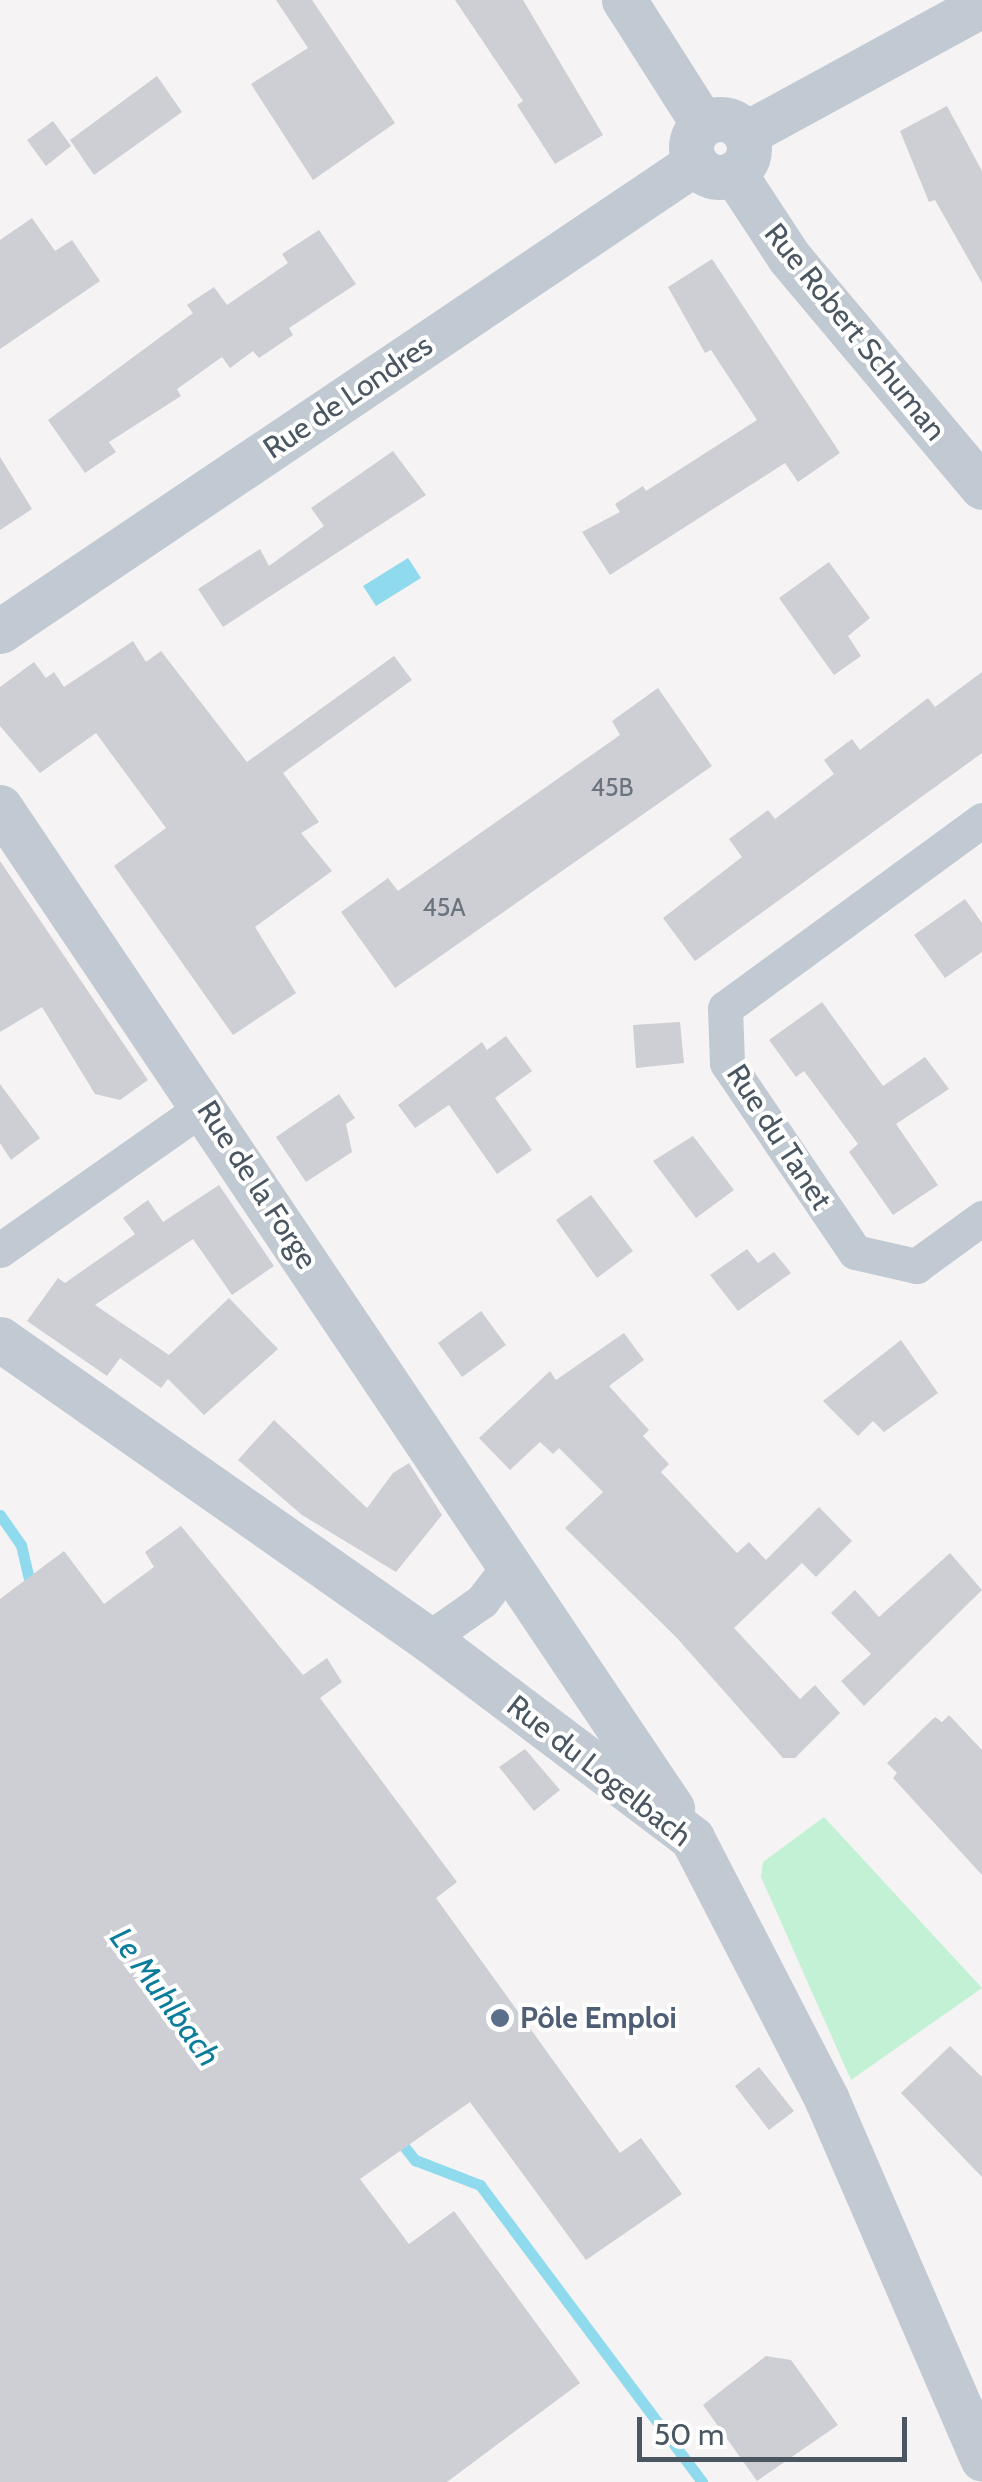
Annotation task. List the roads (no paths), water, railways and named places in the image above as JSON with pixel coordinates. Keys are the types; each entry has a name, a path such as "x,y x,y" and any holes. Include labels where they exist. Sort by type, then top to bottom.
{"street":[{"name":"Rue Robert Schuman","path":"624,0 789,257 982,487"},
{"name":"Rue de Londres","path":"0,631 719,149 982,5"},
{"name":"Rue de la Forge","path":"0,808 205,1106 508,1567 692,1838"},
{"name":"Rue du Tanet","path":"982,820 725,1008 726,1063 855,1252 916,1266 982,1218"},
{"path":"0,1250 205,1106"},
{"name":"Rue du Logelbach","path":"0,1339 428,1638 692,1838 827,2100 982,2460"},
{"path":"428,1638 482,1601 508,1567"}],"water":[{"path":"408,558 421,578 376,606 363,586"}],"waterway":[{"name":"Le Muhlbach","path":"0,1515 21,1545 32,1592"},
{"name":"Le Muhlbach","path":"396,2136 415,2160 480,2185 702,2482"}],"place":[{"name":"Pôle Emploi","path":"500,2018"}]}
